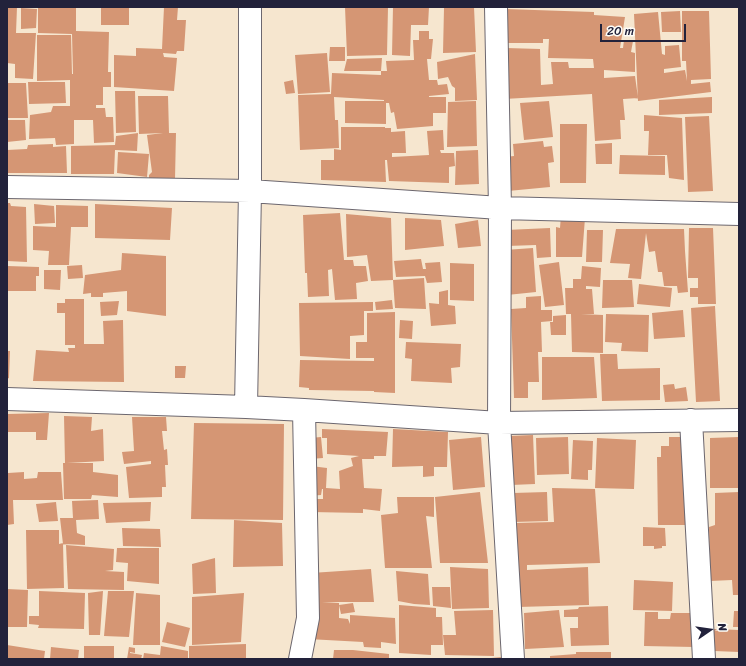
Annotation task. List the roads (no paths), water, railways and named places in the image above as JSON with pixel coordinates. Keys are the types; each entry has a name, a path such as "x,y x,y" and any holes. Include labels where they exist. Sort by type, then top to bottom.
{"street":[{"path":"246,407 250,191 250,7"},
{"path":"496,7 500,208 499,423 513,659"},
{"path":"7,187 250,191 500,208 739,214"},
{"path":"7,399 246,407 499,423 739,420"},
{"path":"300,659 308,618 304,410"},
{"path":"691,420 704,659"}]}
